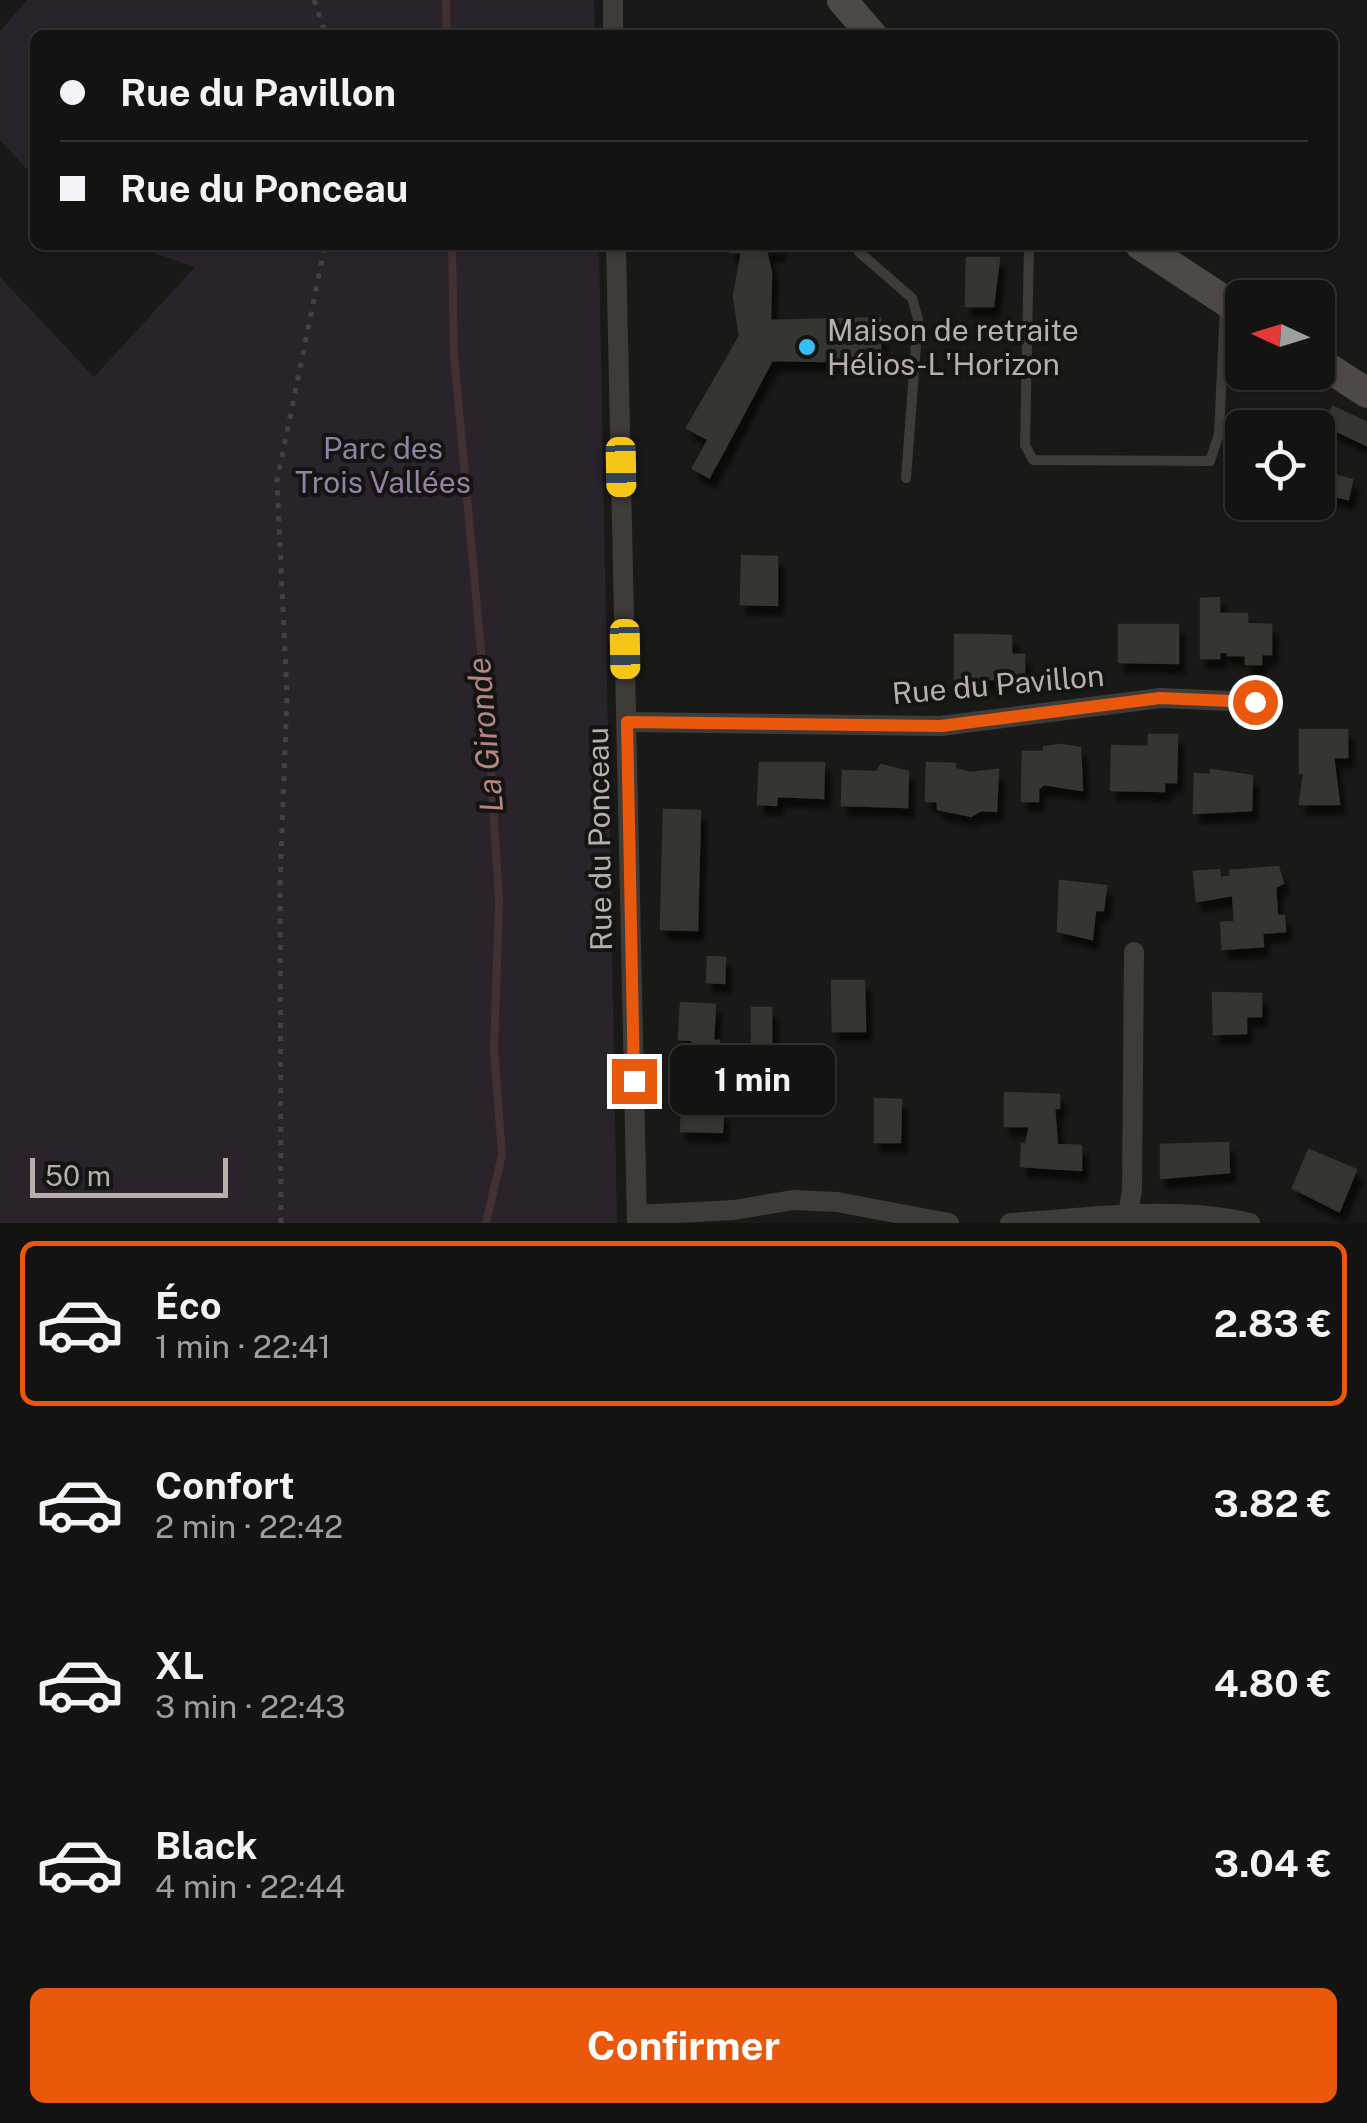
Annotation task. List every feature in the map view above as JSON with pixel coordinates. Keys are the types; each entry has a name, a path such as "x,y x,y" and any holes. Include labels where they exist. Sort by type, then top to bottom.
{"street":[{"path":"613,0 613,30"},
{"path":"842,0 868,30"},
{"name":"Rue du Ponceau","path":"616,250 637,1219"},
{"path":"1148,250 1225,300"},
{"path":"1335,372 1367,394"},
{"name":"Rue du Pavillon","path":"627,722 941,726 1160,698 1255,702"},
{"path":"1127,1220 1132,1189 1134,952"},
{"path":"637,1219 793,1200 838,1202 949,1223"},
{"path":"1010,1223 1218,1216 1250,1223"}],"lane":[{"path":"859,250 912,298 918,319 906,478"},
{"path":"1029,250 1025,445 1033,460 1210,461 1219,434 1225,383"}],"path":[{"path":"314,0 324,30"},
{"path":"281,1223 280,884 287,696 278,481 325,250"}],"green space":[{"path":"27,0 594,0 595,30 30,30 30,173 0,140 0,31"},
{"name":"Parc des Trois Vallées","path":"146,250 599,250 617,1223 0,1223 0,277 94,377 195,267"}],"building":[{"name":"Maison de retraite Hélios-L'Horizon","path":"778,250 766,251 771,272 770,321 880,318 880,362 772,360 725,448 687,428 740,336 734,296 742,252 730,252"},
{"path":"967,258 999,258 993,306 966,306"},
{"path":"1333,407 1367,423 1367,445 1335,430 1335,410"},
{"path":"709,439 725,448 709,477 693,468"},
{"path":"1335,476 1352,480 1348,499 1335,496"},
{"path":"742,556 777,557 777,605 741,604"},
{"path":"1219,598 1219,614 1247,614 1247,624 1271,625 1271,654 1261,654 1261,664 1246,664 1246,655 1228,655 1229,652 1219,652 1219,658 1201,658 1201,599"},
{"path":"1119,625 1178,625 1178,663 1119,662"},
{"path":"955,635 979,635 979,647 955,647"},
{"path":"979,635 1011,636 1011,655 1024,655 1024,679 955,679 955,647 979,647"},
{"path":"1300,730 1347,730 1347,757 1333,757 1339,804 1300,804 1304,773 1300,773"},
{"path":"1149,735 1177,735 1176,782 1164,782 1164,791 1111,790 1112,746 1149,747"},
{"path":"1044,747 1080,748 1082,790 1044,784 1038,789 1038,801 1022,801 1023,752 1044,752"},
{"path":"760,763 824,763 823,798 777,796 776,805 758,804"},
{"path":"927,763 955,764 955,769 970,773 998,770 996,811 981,810 971,816 938,809 938,801 926,801"},
{"path":"881,765 908,772 907,807 842,805 843,771 877,772"},
{"path":"1211,770 1252,776 1251,810 1194,813 1195,774 1211,775"},
{"path":"664,810 700,811 698,887 662,886"},
{"path":"1278,867 1283,883 1275,887 1277,916 1284,916 1285,931 1262,933 1263,946 1223,949 1221,923 1235,922 1233,895 1197,901 1194,872 1219,870 1220,878 1231,877 1230,871"},
{"path":"1060,881 1106,886 1103,910 1095,910 1092,939 1058,931"},
{"path":"662,886 698,887 697,930 661,929"},
{"path":"708,957 725,958 724,983 707,982"},
{"path":"832,981 864,981 865,1031 833,1031"},
{"path":"1213,993 1261,994 1261,1016 1246,1016 1246,1033 1214,1034"},
{"path":"681,1003 715,1005 713,1041 719,1041 719,1057 709,1057 707,1111 723,1112 722,1132 681,1131 683,1097 675,1096 676,1076 686,1077 693,1040 679,1039"},
{"path":"752,1008 771,1008 771,1045 752,1045"},
{"path":"1005,1093 1059,1095 1059,1108 1054,1108 1057,1145 1081,1146 1081,1170 1021,1166 1022,1144 1026,1145 1030,1126 1005,1126"},
{"path":"875,1099 901,1100 900,1142 875,1142"},
{"path":"1228,1143 1229,1172 1161,1178 1161,1145"},
{"path":"1309,1150 1356,1170 1339,1211 1293,1188"}],"waterway":[{"name":"La Gironde","path":"446,0 447,30"},
{"name":"La Gironde","path":"452,250 454,355 489,739 499,901 494,1050 502,1155 486,1223"}],"place":[{"name":"Maison de retraite Hélios-L'Horizon","path":"807,347"}],"route":[{"path":"634,1081 627,722 941,726 1160,698 1255,702"}]}
